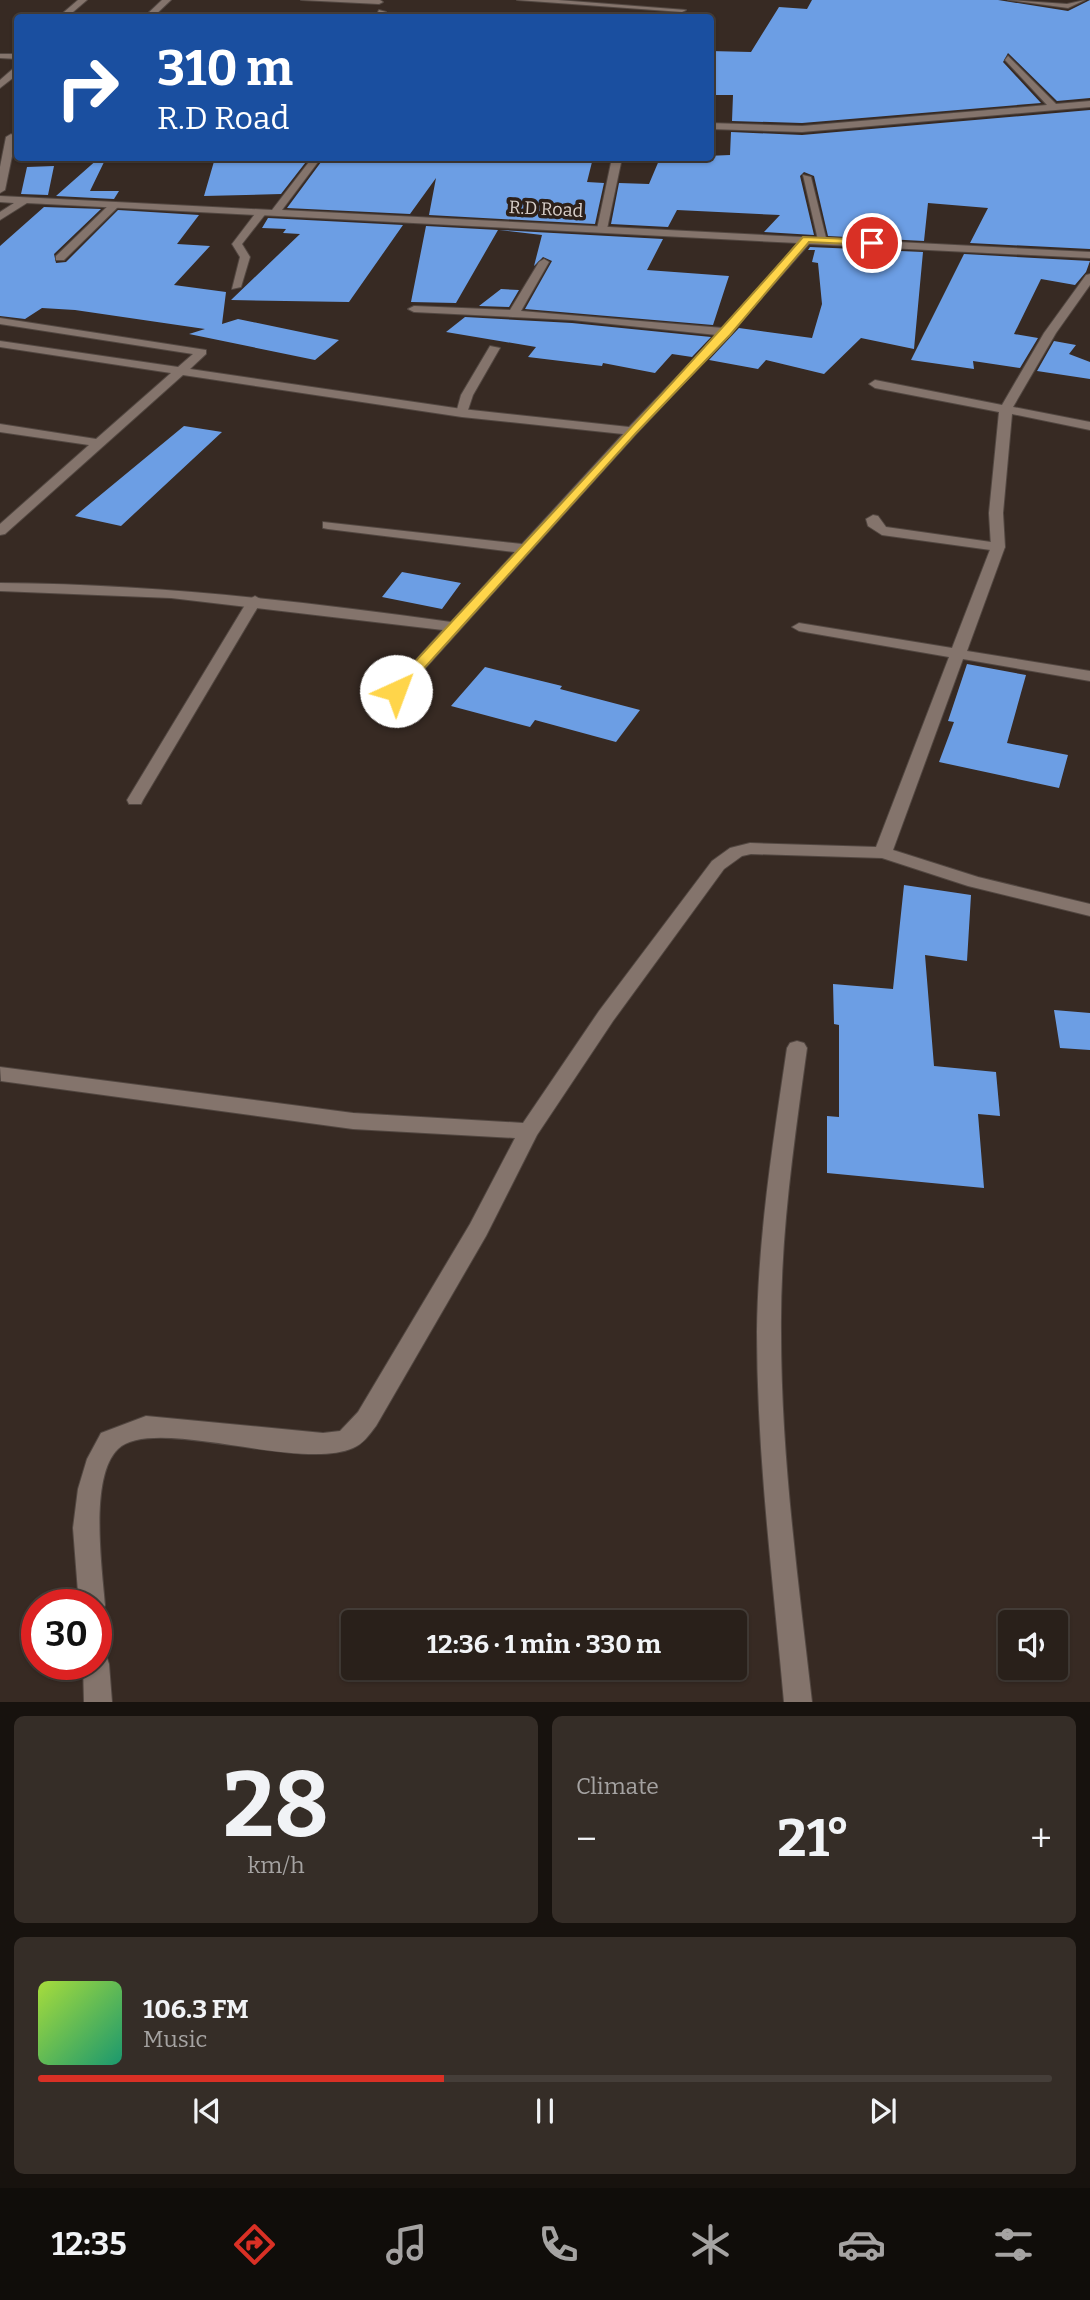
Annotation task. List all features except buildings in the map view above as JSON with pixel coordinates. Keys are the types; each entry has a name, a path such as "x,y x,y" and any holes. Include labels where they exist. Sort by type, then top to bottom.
{"street":[{"path":"66,14 83,0"},
{"path":"151,14 167,0"},
{"path":"304,0 379,2"},
{"path":"1012,0 1068,6 1082,0"},
{"path":"520,3 682,10"},
{"path":"1008,58 1054,107"},
{"path":"0,85 14,73"},
{"path":"714,126 775,130 814,128 1090,104"},
{"path":"0,190 10,138"},
{"path":"275,213 314,161"},
{"path":"602,229 616,161"},
{"path":"806,177 823,240"},
{"name":"R.D Road","path":"0,199 1090,255"},
{"path":"0,217 25,200"},
{"path":"60,258 115,205"},
{"path":"236,287 245,257 237,244 262,212"},
{"path":"396,691 632,431 726,332 807,239"},
{"path":"514,313 544,262"},
{"path":"883,853 998,547 996,513 1006,408 1050,333 1090,277"},
{"path":"414,309 514,313 726,332"},
{"path":"0,321 202,352 0,531"},
{"path":"0,344 462,413 632,431"},
{"path":"462,413 467,395 494,348"},
{"path":"875,384 1090,426"},
{"path":"0,428 98,443"},
{"path":"873,519 874,526 882,531 998,547"},
{"path":"328,525 527,549"},
{"path":"0,587 67,587 255,600 455,627"},
{"path":"135,800 255,600"},
{"path":"799,627 1090,676"},
{"path":"91,1589 86,1528 90,1489 99,1459 110,1441 146,1426 323,1444 342,1443 352,1438 367,1419 478,1230 529,1131 606,1016 718,866 736,852 750,848 883,853 974,882 1090,910"},
{"path":"797,1048 778,1178 769,1330 772,1430 799,1702"},
{"path":"1,1074 354,1121 529,1131"},
{"path":"97,1680 98,1702"}],"route":[{"path":"396,691 632,431 726,332 807,239 872,243"}]}
